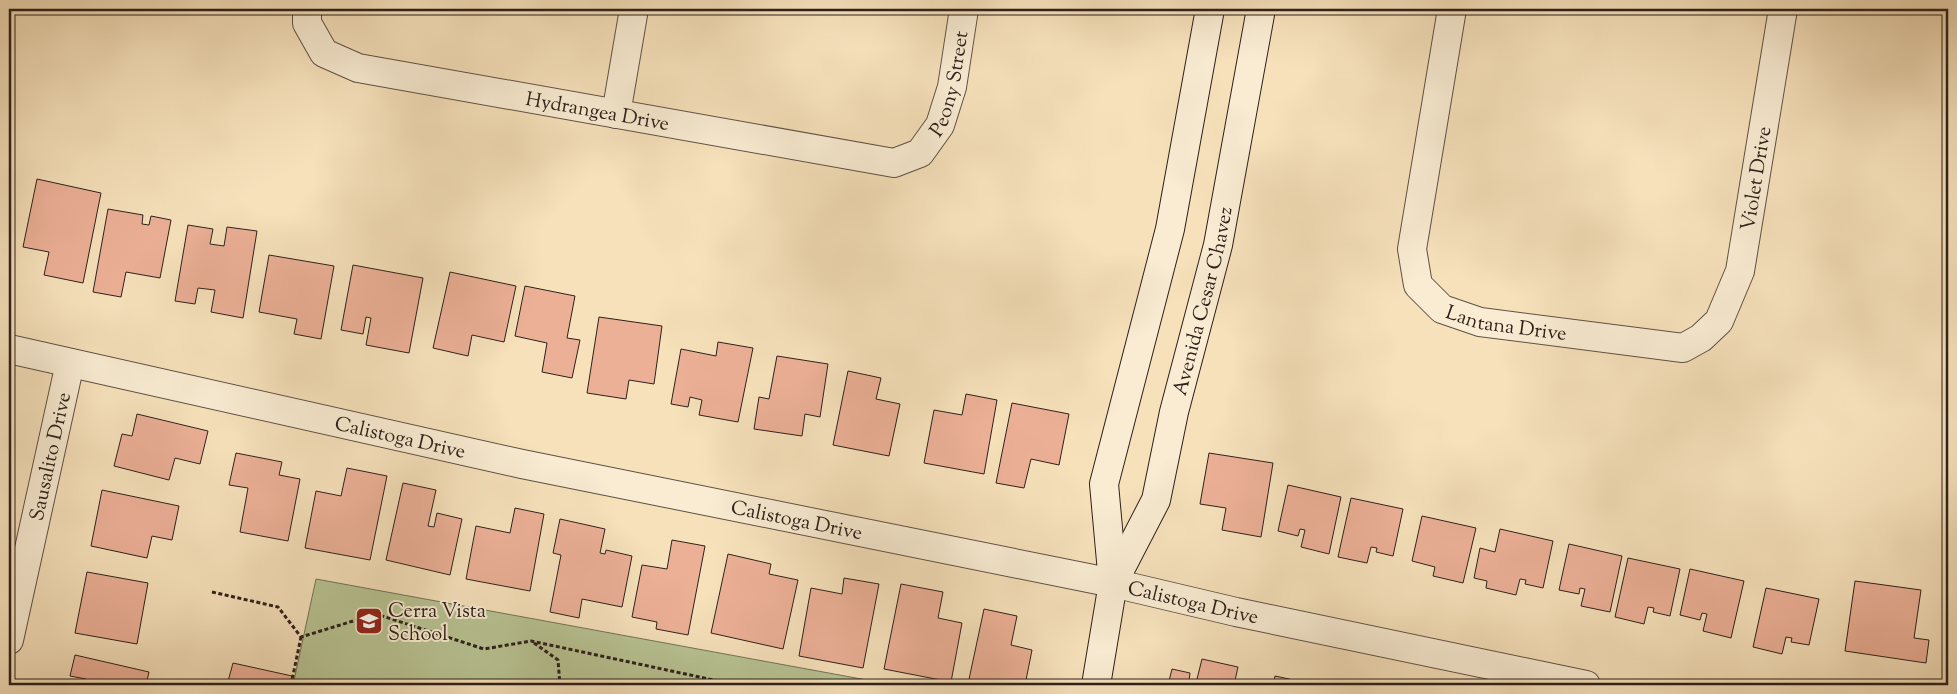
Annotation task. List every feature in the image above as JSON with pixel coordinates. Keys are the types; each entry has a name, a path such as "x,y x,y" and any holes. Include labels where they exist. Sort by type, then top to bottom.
{"street":[{"name":"Hydrangea Drive","path":"307,9 307,23 324,53 358,68 894,163 920,153"},
{"path":"616,114 634,9"},
{"name":"Peony Street","path":"920,153 940,125 945,110 952,87 964,9"},
{"name":"Avenida Cesar Chavez","path":"1096,685 1113,584 1104,484 1170,229 1210,9"},
{"name":"Avenida Cesar Chavez","path":"1113,584 1156,500 1174,412 1218,245 1261,9"},
{"name":"Lantana Drive","path":"1452,9 1412,249 1418,285 1442,310 1480,322 1683,348 1701,338"},
{"name":"Violet Drive","path":"1701,338 1719,321 1740,271 1783,9"},
{"name":"Calistoga Drive","path":"9,349 522,464 1113,584 1245,614 1586,685"},
{"name":"Sausalito Drive","path":"9,640 70,363"}],"path":[{"path":"212,592 278,607 302,637"},
{"path":"302,637 376,614 484,649 532,641 737,685"},
{"path":"291,685 302,637"},
{"path":"532,641 558,660 560,685"},
{"path":"722,685 728,682"}],"green space":[{"name":"Cerra Vista School","path":"316,579 894,685 293,685"}],"building":[{"path":"37,179 101,193 83,283 44,275 49,252 23,247"},
{"path":"108,209 143,215 142,224 149,225 151,216 171,220 160,278 126,272 121,297 93,292"},
{"path":"188,225 213,229 210,244 224,246 227,227 257,231 243,318 211,312 215,290 198,288 195,304 175,301"},
{"path":"269,255 334,266 321,339 294,334 297,319 259,312"},
{"path":"353,265 423,278 409,353 366,345 371,318 366,317 363,334 341,330"},
{"path":"450,272 516,286 504,342 472,335 468,356 433,348"},
{"path":"525,286 575,296 567,338 580,340 572,378 542,372 547,343 515,336"},
{"path":"599,317 662,326 654,384 629,380 626,399 587,393"},
{"path":"718,342 753,348 738,422 699,415 702,400 690,397 688,407 671,404 681,349 716,356"},
{"path":"777,356 828,364 820,417 805,414 802,436 754,429 759,397 769,399"},
{"path":"848,371 881,378 876,399 900,404 889,456 833,445"},
{"path":"966,394 997,400 984,474 924,463 934,410 962,415"},
{"path":"1012,403 1069,414 1059,465 1031,459 1024,488 996,483"},
{"path":"137,414 208,431 200,464 175,458 169,480 114,466 122,434 132,436"},
{"path":"236,453 282,462 279,475 300,479 288,541 240,532 248,488 229,485"},
{"path":"1209,453 1273,463 1261,537 1222,530 1226,508 1200,504"},
{"path":"347,468 387,476 370,560 305,548 316,491 341,496"},
{"path":"403,483 436,490 428,526 434,527 437,513 462,519 450,575 386,560"},
{"path":"1288,485 1341,497 1329,554 1301,547 1305,530 1300,529 1298,536 1278,531"},
{"path":"102,490 179,506 172,540 152,536 147,558 91,546"},
{"path":"1351,498 1403,509 1393,556 1376,552 1377,548 1371,547 1367,563 1338,557"},
{"path":"515,508 544,514 530,591 466,579 476,526 510,533"},
{"path":"1422,516 1476,528 1463,583 1433,576 1435,567 1412,561"},
{"path":"560,519 605,529 600,553 605,554 606,550 632,556 622,607 582,599 579,618 550,612 561,555 553,553"},
{"path":"1500,529 1553,541 1543,588 1525,584 1526,580 1520,579 1516,595 1486,588 1487,581 1474,578 1480,548 1495,552"},
{"path":"672,540 705,546 688,635 656,629 657,622 632,617 642,565 667,569"},
{"path":"1569,544 1622,556 1610,612 1581,606 1585,589 1580,588 1579,594 1559,590"},
{"path":"728,554 771,564 769,574 798,580 783,649 711,633"},
{"path":"1628,558 1680,569 1670,616 1653,612 1654,608 1648,607 1644,624 1615,617"},
{"path":"1690,569 1744,581 1731,638 1703,631 1707,614 1702,613 1700,620 1680,615"},
{"path":"87,572 148,583 137,644 75,633"},
{"path":"844,578 879,584 863,668 799,656 811,588 842,594"},
{"path":"1855,581 1921,590 1914,638 1929,640 1926,663 1845,651"},
{"path":"901,584 943,592 938,618 962,623 951,682 884,669"},
{"path":"1766,588 1819,599 1809,645 1791,642 1792,638 1786,637 1782,654 1753,647"},
{"path":"984,609 1017,616 1011,645 1032,650 1025,685 968,684"},
{"path":"75,655 149,672 146,685 84,685 86,679 70,676"},
{"path":"1202,659 1238,667 1234,685 1168,685 1172,669 1190,673 1189,681 1196,683"},
{"path":"233,663 292,676 289,685 227,685"},
{"path":"1275,676 1308,683 1307,685 1273,685"},
{"path":"1254,682 1270,685 1253,685"}],"place":[{"name":"Cerra Vista School","path":"369,621"}]}
